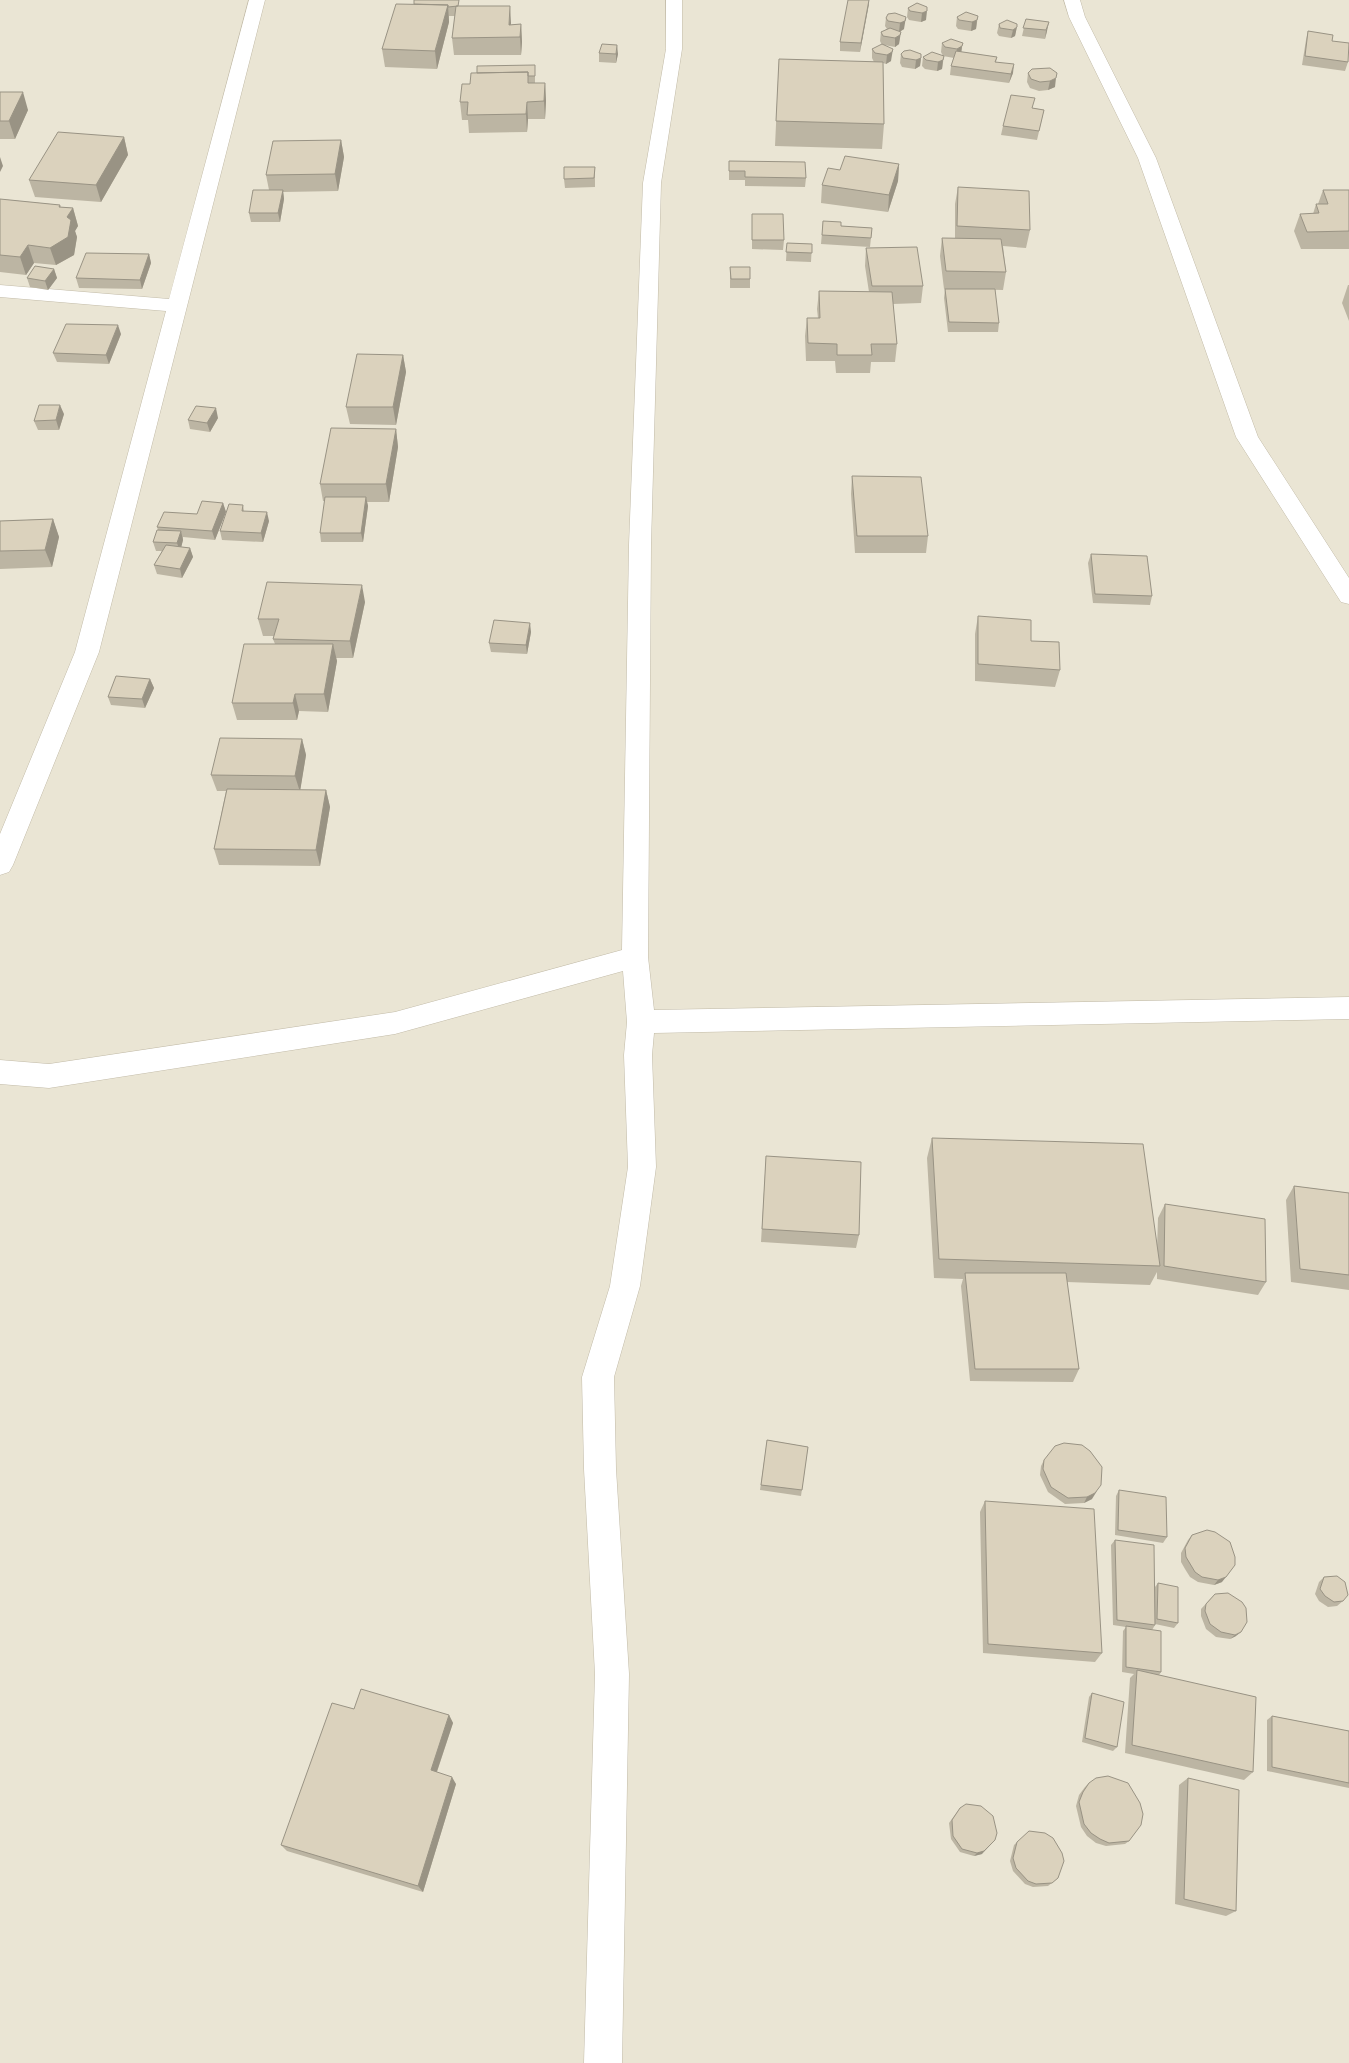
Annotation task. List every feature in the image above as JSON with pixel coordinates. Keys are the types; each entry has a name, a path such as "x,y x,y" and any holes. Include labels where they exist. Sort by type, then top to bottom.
{"street":[{"path":"0,865 87,652 257,0"},
{"path":"603,2063 612,1674 600,1469 598,1377 625,1286 642,1167 638,1055 641,1022 635,957 640,545 652,183 674,49 674,0"},
{"path":"1072,0 1077,16 1147,158 1247,437 1349,596"},
{"path":"0,292 177,306"},
{"path":"0,1072 49,1076 395,1023 635,957"},
{"path":"641,1022 1349,1008"}],"shaded area":[{"path":"0,0 1349,0 1349,2063 0,2063"}],"building":[{"path":"414,0 459,0 458,6 448,7 448,5 414,4"},
{"path":"848,0 869,0 861,43 840,42"},
{"path":"917,3 927,7 927,11 922,13 910,11 908,8"},
{"path":"396,4 448,5 435,51 382,49"},
{"path":"456,6 510,6 509,25 521,24 520,37 452,38"},
{"path":"966,12 978,16 977,20 972,22 959,20 957,17"},
{"path":"895,13 906,17 905,21 900,23 888,21 886,18 888,14"},
{"path":"1026,19 1049,22 1046,30 1023,28"},
{"path":"1007,20 1017,24 1017,27 1013,30 1000,28 999,24"},
{"path":"890,28 901,32 900,35 895,38 883,36 881,32"},
{"path":"1308,31 1333,35 1332,41 1349,43 1348,62 1305,56"},
{"path":"951,39 963,43 962,46 957,49 945,47 942,43"},
{"path":"602,44 617,45 616,54 599,53"},
{"path":"882,44 893,49 892,52 887,55 875,53 872,49"},
{"path":"910,50 921,54 921,58 916,60 903,58 901,54 904,51"},
{"path":"956,51 997,57 995,62 1014,64 1011,74 951,66"},
{"path":"932,52 944,56 943,60 938,62 926,60 923,57"},
{"path":"779,59 883,62 884,124 776,121"},
{"path":"535,65 535,76 528,76 528,72 477,73 477,66"},
{"path":"1050,68 1057,73 1056,78 1050,81 1040,82 1031,79 1028,73 1032,69"},
{"path":"528,72 528,83 545,83 544,101 527,102 526,114 467,115 468,102 460,102 462,84 470,84 471,73"},
{"path":"0,92 23,92 9,121 0,121"},
{"path":"1011,95 1035,98 1032,108 1044,110 1039,131 1003,126"},
{"path":"58,132 124,137 96,185 29,180"},
{"path":"341,140 335,174 266,175 273,141"},
{"path":"845,156 899,164 889,195 822,185 828,168 840,170"},
{"path":"729,161 805,162 806,178 745,177 745,171 729,171"},
{"path":"564,167 595,167 594,178 564,179"},
{"path":"958,187 1029,191 1030,230 957,226"},
{"path":"253,190 283,190 278,213 249,213"},
{"path":"1323,190 1349,190 1349,231 1307,232 1300,214 1319,213 1316,204 1328,204"},
{"path":"0,199 73,208 67,217 71,220 68,237 50,248 28,245 20,257 0,255"},
{"path":"752,214 783,214 784,240 752,240"},
{"path":"823,221 841,222 841,226 872,228 871,238 822,235"},
{"path":"942,238 1001,239 1006,272 946,271"},
{"path":"787,243 812,244 812,253 786,252"},
{"path":"917,247 923,286 872,286 866,248"},
{"path":"86,253 149,254 140,280 76,278"},
{"path":"35,266 54,269 45,281 27,278"},
{"path":"730,267 750,267 750,279 731,279"},
{"path":"945,289 995,289 999,323 949,322"},
{"path":"819,291 892,292 897,344 871,344 872,355 837,355 837,344 808,343 807,318 820,318"},
{"path":"66,324 118,325 106,355 53,353"},
{"path":"357,354 403,355 393,407 346,407"},
{"path":"39,405 60,405 56,420 34,421"},
{"path":"196,406 216,408 207,423 188,420"},
{"path":"331,428 396,429 386,484 320,484"},
{"path":"852,476 921,477 928,536 857,536"},
{"path":"325,497 366,497 361,533 320,533"},
{"path":"202,501 223,503 212,531 157,527 164,512 197,514"},
{"path":"229,504 243,505 242,511 267,512 261,533 220,531"},
{"path":"53,519 45,550 0,551 0,521"},
{"path":"157,530 181,531 177,543 153,542"},
{"path":"166,545 190,548 180,569 154,565"},
{"path":"1091,554 1147,556 1152,596 1095,594"},
{"path":"267,582 362,585 350,641 273,639 279,619 258,619"},
{"path":"978,616 1031,620 1031,641 1059,642 1060,670 978,664"},
{"path":"494,620 530,623 526,645 489,643"},
{"path":"244,644 333,644 324,694 295,694 293,703 232,703"},
{"path":"116,676 150,679 142,699 108,697"},
{"path":"220,738 302,739 295,776 211,775"},
{"path":"227,789 326,790 316,850 214,849"},
{"path":"932,1138 1143,1144 1160,1266 939,1259"},
{"path":"766,1156 861,1162 859,1235 762,1229"},
{"path":"1294,1186 1349,1193 1349,1275 1300,1269"},
{"path":"1165,1204 1265,1219 1266,1282 1164,1266"},
{"path":"965,1273 1066,1273 1079,1369 975,1369"},
{"path":"767,1440 808,1447 802,1490 761,1485"},
{"path":"1064,1443 1082,1445 1090,1451 1102,1467 1101,1485 1095,1493 1087,1497 1068,1498 1051,1487 1043,1469 1044,1460 1055,1446"},
{"path":"1119,1490 1166,1497 1167,1537 1118,1530"},
{"path":"985,1501 1094,1509 1102,1653 988,1644"},
{"path":"1207,1530 1215,1532 1230,1542 1235,1557 1235,1565 1226,1577 1218,1580 1202,1577 1195,1572 1186,1557 1185,1548 1192,1535"},
{"path":"1115,1540 1154,1545 1155,1625 1117,1620"},
{"path":"1337,1576 1345,1582 1348,1595 1343,1601 1334,1602 1325,1596 1320,1589 1324,1577"},
{"path":"1158,1583 1178,1587 1178,1623 1157,1619"},
{"path":"1228,1593 1242,1602 1246,1608 1247,1622 1241,1632 1235,1635 1221,1632 1210,1624 1205,1611 1206,1604 1215,1594"},
{"path":"1126,1626 1161,1631 1161,1672 1126,1667"},
{"path":"1137,1670 1256,1697 1253,1772 1132,1745"},
{"path":"361,1689 449,1715 431,1770 452,1777 418,1886 281,1845 332,1703 354,1709"},
{"path":"1092,1693 1124,1702 1117,1747 1085,1738"},
{"path":"1272,1716 1349,1731 1349,1783 1272,1767"},
{"path":"1108,1776 1128,1783 1140,1803 1143,1814 1141,1825 1129,1841 1109,1843 1091,1833 1084,1824 1079,1802 1083,1792 1089,1783 1096,1778"},
{"path":"1188,1778 1239,1790 1236,1911 1184,1899"},
{"path":"966,1804 981,1806 993,1816 997,1833 995,1840 984,1851 977,1853 962,1849 953,1836 952,1820 960,1808"},
{"path":"1029,1831 1045,1833 1053,1838 1062,1853 1064,1861 1058,1878 1052,1883 1036,1884 1028,1881 1016,1868 1013,1858 1017,1842"}]}
